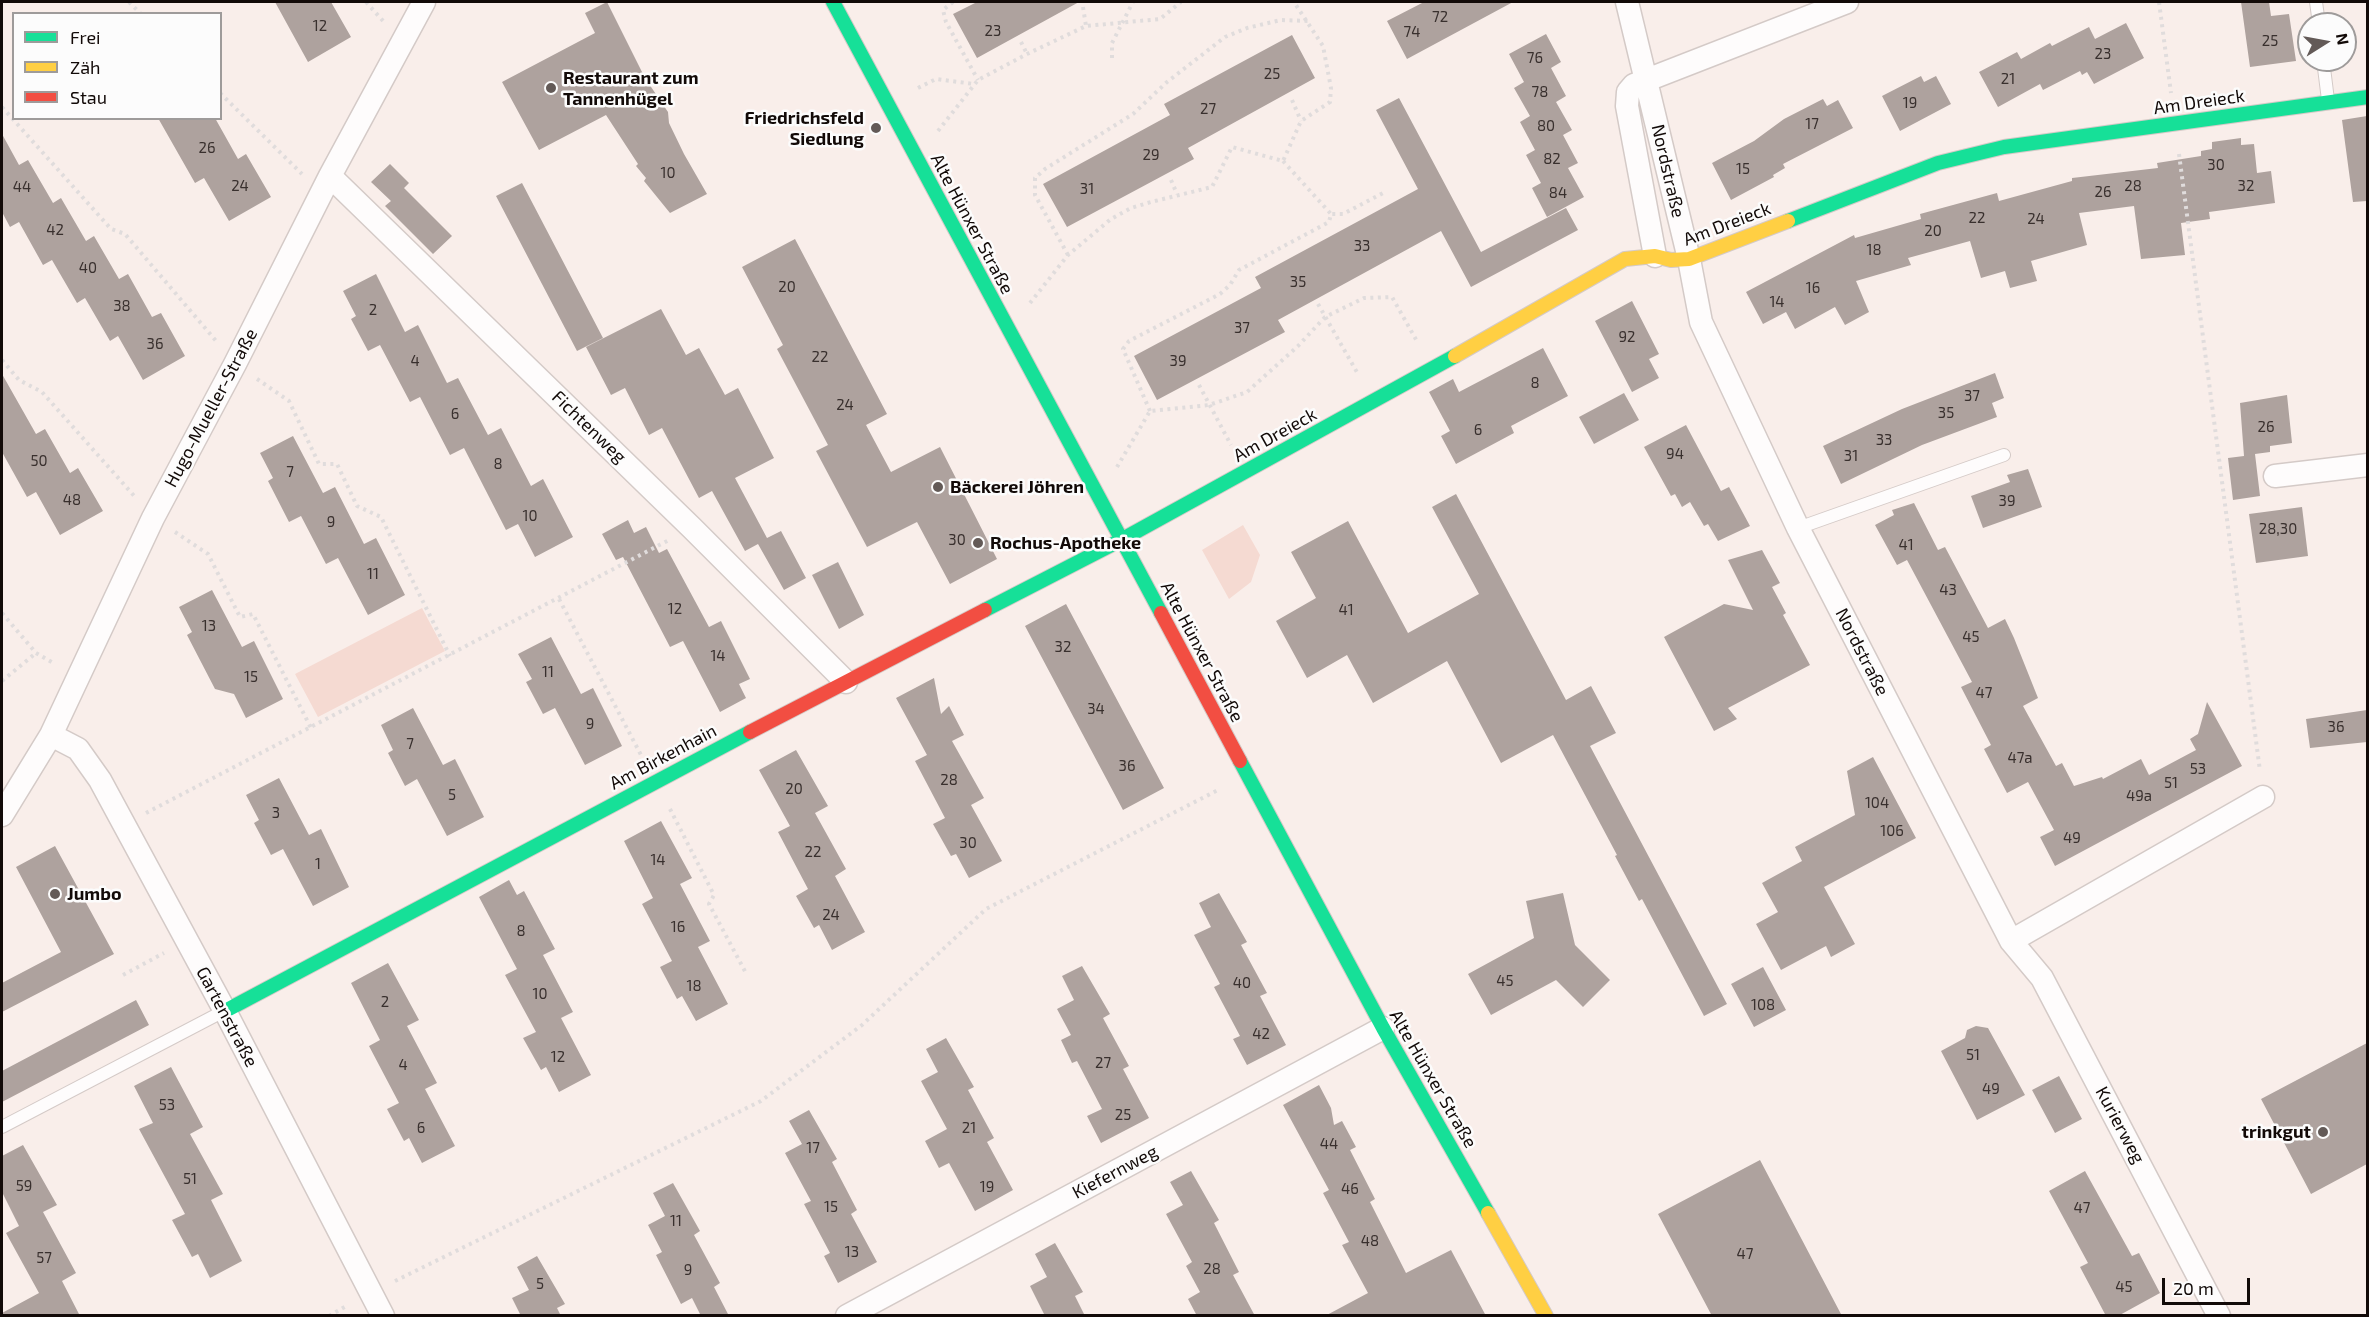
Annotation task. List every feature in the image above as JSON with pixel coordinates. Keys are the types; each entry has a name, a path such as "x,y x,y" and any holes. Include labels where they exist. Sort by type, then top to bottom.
{"street":[{"name":"Hugo-Mueller-Straße","path":"2,815 51,735 76,677 153,518 235,364 326,184 424,2"},
{"name":"Alte Hünxer Straße","path":"833,2 1383,1028 1546,1316"},
{"name":"Nordstraße","path":"1627,2 1689,259 1701,322 1798,528 2010,941"},
{"name":"Nordstraße","path":"1655,256 1627,106 1628,92 1634,85 1847,2"},
{"name":"Am Dreieck","path":"1121,540 1374,402 1625,260 1655,256 1671,260 1689,259 1938,163 2004,147 2367,97"},
{"name":"Fichtenweg","path":"326,184 692,528 846,682"},
{"path":"2276,476 2367,465"},
{"name":"Am Birkenhain","path":"225,1011 645,786 1121,540"},
{"name":"Gartenstraße","path":"51,735 78,748 100,780 225,1011 383,1316"},
{"path":"2010,941 2263,797"},
{"name":"Kurierweg","path":"2010,941 2042,978 2219,1316"},
{"name":"Kiefernweg","path":"847,1316 1383,1028"}],"lane":[{"path":"2325,72 2329,102"},
{"path":"1798,528 2004,455"},
{"path":"2,1127 225,1011"}],"path":[{"path":"953,2 943,10 946,22 978,80"},
{"path":"1112,58 1112,43 1133,2"},
{"path":"916,158 978,80 1086,26 1160,19 1181,2"},
{"path":"1284,160 1301,121 1329,102 1331,88 1323,45 1309,21 1294,2"},
{"path":"2159,2 2263,797"},
{"path":"1083,7 1086,26"},
{"path":"1068,255 1035,195 1035,178 1045,169 1133,114 1167,82 1225,37 1247,28 1281,20 1309,21"},
{"path":"1021,42 1027,54"},
{"path":"918,88 936,79 975,84"},
{"path":"222,95 326,184"},
{"path":"1292,100 1301,121"},
{"path":"2,107 12,118"},
{"path":"14,120 111,230 125,234 235,364 289,401 319,464 337,464 357,506 381,517 450,656"},
{"path":"1008,329 1068,255 1111,219 1131,208 1177,194 1212,187 1232,147 1284,160 1330,214 1329,222 1239,270 1230,285 1220,294 1129,341 1123,349 1150,411"},
{"path":"1171,180 1177,194"},
{"path":"1330,214 1343,214 1385,192"},
{"path":"1150,411 1209,405 1247,392 1298,346 1325,317 1364,298 1392,297 1433,369"},
{"path":"1318,304 1374,402"},
{"path":"2,360 20,380 42,392 153,518 208,554 240,616 253,614 311,728"},
{"path":"1199,385 1245,472"},
{"path":"1098,498 1150,411"},
{"path":"124,824 692,528"},
{"path":"2,613 36,653 76,677"},
{"path":"2,681 36,653"},
{"path":"372,1293 761,1101 862,1025 986,909 1247,775"},
{"path":"123,975 187,941"}],"shaded area":[{"path":"1243,525 1260,555 1251,582 1229,599 1202,550"},
{"path":"422,608 445,651 318,717 295,674"}],"building":[{"path":"275,2 331,2 351,37 308,62"},
{"path":"607,2 645,78 668,112 669,123 707,194 670,213 644,181 646,178 636,166 638,164 606,115 539,150 502,82 595,33 585,13"},
{"path":"977,2 1079,2 977,58 953,14"},
{"path":"1424,2 1513,2 1407,59 1387,21"},
{"path":"2241,2 2269,2 2271,16 2289,14 2296,61 2250,67"},
{"path":"2126,23 2144,58 2094,84 2087,72 2082,75 2080,71 2043,90 2040,84 1998,107 1979,72 2017,52 2021,59 2050,43 2052,46 2089,27 2095,39"},
{"path":"1546,34 1561,62 1551,68 1566,96 1556,102 1572,130 1563,135 1578,163 1568,168 1584,197 1547,217 1532,188 1541,183 1526,155 1535,150 1520,122 1530,116 1514,88 1524,82 1509,54"},
{"path":"1292,35 1315,78 1188,148 1194,159 1067,227 1043,184 1170,115 1164,104"},
{"path":"1921,76 1924,82 1936,76 1951,104 1900,131 1882,96"},
{"path":"1399,98 1481,252 1566,208 1578,230 1471,287 1441,231 1278,320 1285,332 1157,400 1134,356 1261,288 1255,277 1418,189 1376,110"},
{"path":"1823,99 1827,106 1838,100 1853,128 1783,164 1785,168 1773,175 1774,177 1731,200 1712,163 1754,141 1784,119"},
{"path":"2367,116 2367,201 2353,202 2342,120"},
{"path":"159,120 216,120 238,159 246,154 271,197 229,221 204,178 195,183"},
{"path":"2,134 19,165 28,160 53,203 61,198 86,241 94,236 119,279 128,274 152,317 161,313 185,356 143,380 118,336 110,341 85,298 77,303 52,260 43,265 19,222 10,227 2,212"},
{"path":"2241,138 2241,145 2254,144 2257,173 2271,171 2275,203 2209,212 2210,219 2181,223 2185,255 2141,259 2134,206 2079,213 2087,245 2031,261 2037,281 2010,288 2005,271 1981,278 1970,241 1908,258 1911,265 1856,281 1869,312 1845,325 1835,307 1795,329 1786,312 1763,324 1746,292 1854,235 1855,238 1921,219 1920,214 1997,193 1999,201 2072,181 2072,178 2158,168 2157,163 2201,156 2201,151 2212,149 2212,142"},
{"path":"390,164 409,183 404,188 452,236 433,254 385,206 391,201 371,182"},
{"path":"522,183 603,338 577,351 496,196"},
{"path":"795,239 887,414 866,425 891,472 940,447 997,559 950,584 917,522 867,547 816,451 828,445 777,349 783,345 742,267"},
{"path":"376,274 405,332 418,325 447,383 458,378 488,435 501,428 531,486 543,479 573,537 535,557 518,524 506,530 464,448 450,455 420,397 410,402 380,345 368,351 351,319 356,316 343,291"},
{"path":"1632,301 1659,354 1649,359 1659,378 1632,392 1595,321"},
{"path":"661,309 686,355 699,348 725,395 738,388 774,458 735,478 767,538 781,531 806,578 784,590 758,544 745,551 712,491 699,498 662,428 649,435 625,388 611,395 586,347"},
{"path":"1543,348 1568,396 1511,426 1514,433 1456,464 1441,436 1450,431 1429,392 1453,379 1459,392"},
{"path":"1995,373 2004,398 1992,403 1997,417 1922,445 1841,484 1823,446 1902,409"},
{"path":"2,374 36,434 45,429 70,473 78,468 103,511 60,535 36,492 27,497 2,452"},
{"path":"1624,393 1639,420 1594,444 1579,417"},
{"path":"2287,395 2292,443 2270,446 2270,452 2255,454 2260,496 2233,500 2228,458 2244,456 2240,403"},
{"path":"1686,425 1721,491 1729,487 1750,526 1718,541 1708,524 1704,526 1690,502 1682,507 1675,494 1671,496 1644,447"},
{"path":"293,436 323,493 335,487 364,544 376,538 405,595 368,615 338,558 326,564 301,516 289,522 268,481 273,478 260,453"},
{"path":"2028,469 2042,507 1983,528 1971,496 2010,482 2007,475"},
{"path":"1456,494 1566,700 1591,686 1616,733 1590,746 1727,1004 1704,1016 1642,899 1639,901 1553,735 1501,763 1447,661 1373,703 1347,655 1307,678 1276,621 1316,598 1291,552 1348,521 1408,633 1479,594 1432,507"},
{"path":"1914,503 1938,550 1945,547 1988,628 2005,619 2038,698 2023,706 2056,766 2062,763 2074,786 2102,777 2103,779 2141,759 2149,775 2196,750 2190,739 2198,734 2207,702 2242,766 2055,866 2040,837 2054,830 2028,782 2007,793 1984,749 1991,745 1961,687 1972,682 1907,560 1897,565 1875,525 1894,515 1892,510"},
{"path":"2302,507 2308,556 2256,563 2249,514"},
{"path":"628,520 634,533 646,527 659,553 667,549 709,627 721,621 750,679 739,684 746,698 720,712 683,641 670,647 623,557 616,560 602,534"},
{"path":"1762,550 1780,583 1772,587 1786,613 1783,615 1810,665 1728,708 1737,719 1714,731 1664,637 1724,604 1753,610 1728,560"},
{"path":"838,562 864,615 839,629 812,575"},
{"path":"212,590 242,647 254,641 283,699 246,718 234,694 215,689 187,635 192,632 179,607"},
{"path":"1066,604 1164,788 1123,810 1025,626"},
{"path":"551,637 581,694 593,688 622,746 585,765 555,708 543,714 526,682 532,679 518,654"},
{"path":"934,678 941,714 949,706 964,735 952,741 984,798 971,805 1002,861 969,878 956,854 951,856 933,824 945,818 915,761 927,755 896,698"},
{"path":"413,708 443,765 455,759 484,817 447,836 417,779 405,786 388,753 393,750 381,725"},
{"path":"2367,710 2367,742 2310,748 2306,719"},
{"path":"796,750 828,806 815,813 846,869 835,876 865,932 832,950 819,925 814,928 796,896 808,889 778,832 790,826 759,770"},
{"path":"1873,757 1916,838 1824,887 1855,944 1831,957 1826,946 1781,970 1756,924 1778,912 1762,883 1802,861 1795,847 1855,815 1847,771"},
{"path":"279,778 309,835 321,829 349,887 313,906 283,849 271,855 254,823 259,820 246,795"},
{"path":"661,821 692,878 680,884 710,941 698,947 728,1004 696,1021 682,996 677,999 660,967 672,961 642,904 653,898 624,841"},
{"path":"55,846 114,954 2,1012 2,983 61,952 16,867"},
{"path":"509,880 517,895 524,891 555,949 543,955 573,1012 561,1018 591,1075 559,1092 546,1067 541,1070 523,1038 536,1032 505,975 517,969 479,897"},
{"path":"1219,893 1247,942 1241,945 1267,993 1260,996 1286,1045 1247,1065 1233,1039 1240,1036 1214,987 1220,984 1194,935 1211,927 1199,903"},
{"path":"1563,893 1575,945 1610,980 1583,1007 1556,980 1491,1015 1468,974 1534,938 1526,901"},
{"path":"388,963 419,1020 407,1026 437,1083 425,1089 455,1146 422,1163 409,1138 404,1141 387,1109 399,1103 369,1046 380,1040 351,983"},
{"path":"1082,966 1110,1014 1103,1018 1129,1066 1123,1069 1149,1118 1101,1143 1087,1116 1102,1109 1077,1061 1072,1063 1061,1040 1071,1035 1057,1009 1074,1000 1062,976"},
{"path":"1763,967 1786,1010 1754,1027 1731,984"},
{"path":"136,1000 149,1025 2,1102 2,1071"},
{"path":"1976,1026 1988,1028 2025,1095 1977,1120 1941,1051 1965,1038 1967,1030"},
{"path":"946,1038 974,1087 968,1090 994,1138 987,1142 1013,1190 975,1211 949,1163 939,1168 925,1141 947,1129 921,1081 938,1072 926,1049"},
{"name":"trinkgut","path":"2367,1043 2367,1164 2311,1194 2261,1099"},
{"path":"171,1067 203,1127 190,1134 223,1194 211,1200 242,1261 210,1278 198,1254 192,1257 172,1220 185,1214 139,1129 153,1123 134,1086"},
{"path":"2059,1076 2082,1119 2055,1133 2032,1090"},
{"path":"1319,1085 1331,1108 1334,1125 1342,1121 1356,1147 1350,1150 1375,1199 1370,1202 1406,1273 1451,1250 1486,1316 1325,1316 1368,1293 1342,1245 1349,1242 1323,1193 1329,1190 1283,1105"},
{"path":"809,1110 837,1159 832,1162 857,1210 851,1214 877,1262 838,1283 824,1256 830,1253 804,1204 811,1201 785,1153 802,1144 789,1121"},
{"path":"23,1145 57,1205 43,1212 76,1273 62,1281 80,1316 2,1316 2,1313 39,1293 6,1233 19,1226 2,1192 2,1156"},
{"path":"1760,1160 1842,1316 1712,1316 1658,1214"},
{"path":"1191,1171 1219,1220 1214,1223 1239,1272 1233,1275 1255,1316 1197,1316 1188,1299 1200,1292 1186,1266 1192,1262 1166,1214 1183,1205 1170,1182"},
{"path":"2085,1171 2132,1256 2139,1253 2160,1293 2118,1316 2106,1316 2080,1267 2088,1263 2049,1191"},
{"path":"673,1183 700,1231 694,1235 720,1283 714,1287 729,1316 701,1316 692,1298 681,1304 656,1255 662,1252 648,1225 665,1216 653,1193"},
{"path":"1055,1243 1083,1292 1075,1296 1085,1316 1045,1316 1030,1286 1047,1277 1035,1254"},
{"path":"537,1256 565,1304 557,1308 561,1316 521,1316 512,1298 529,1290 517,1267"}],"traffic: fast":[{"path":"833,2 1161,613"},
{"path":"1788,221 1938,163 2004,147 2368,97"},
{"path":"985,610 1121,540 1455,356"},
{"path":"225,1011 750,732"},
{"path":"1240,761 1383,1028 1488,1213"}],"traffic: slow":[{"path":"1455,356 1625,259 1655,256 1671,260 1689,259 1788,221"},
{"path":"1488,1213 1546,1316"}],"traffic: jam":[{"path":"750,732 985,610"},
{"path":"1161,613 1240,761"}],"place":[{"name":"Restaurant zum Tannenhügel","path":"551,88"},
{"name":"Friedrichsfeld Siedlung","path":"876,128"},
{"name":"Bäckerei Jöhren","path":"938,487"},
{"name":"Rochus-Apotheke","path":"978,543"},
{"name":"Jumbo","path":"55,894"},
{"name":"trinkgut","path":"2323,1132"}]}
